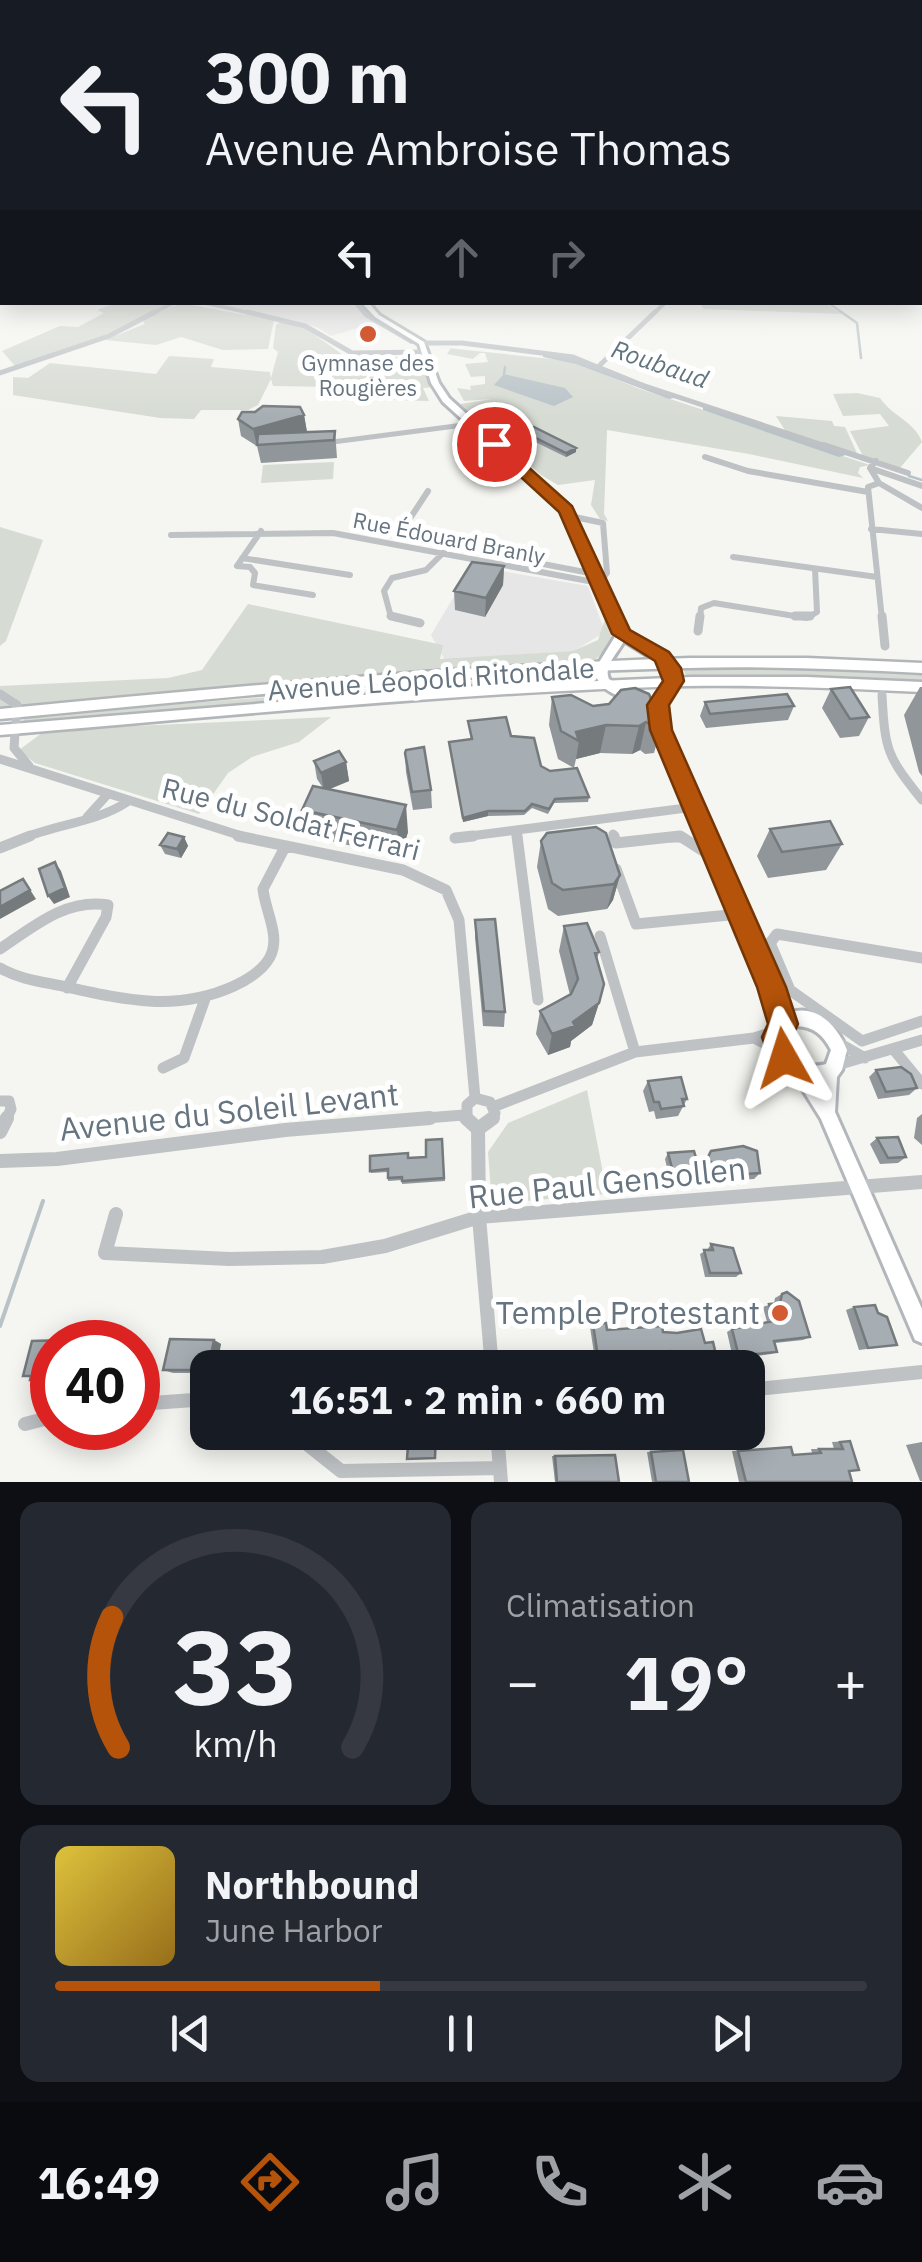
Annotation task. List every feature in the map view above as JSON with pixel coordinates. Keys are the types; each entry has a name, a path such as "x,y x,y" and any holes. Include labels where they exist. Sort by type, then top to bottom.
{"highway":[{"name":"Avenue Léopold Ritondale","path":"12,724 600,665 922,668"},
{"name":"Avenue Léopold Ritondale","path":"0,714 12,724 673,681 792,680 922,686"}],"street":[{"path":"0,373 109,336 169,305"},
{"path":"215,305 305,326 352,353 423,353 462,343 558,354 600,365 640,384 873,465 922,486"},
{"path":"367,305 423,353 446,400 570,516 622,634 668,663 673,681 658,705 661,730"},
{"path":"600,365 663,305"},
{"path":"311,443 471,424"},
{"path":"705,458 868,492"},
{"path":"873,465 908,473"},
{"path":"873,465 879,483"},
{"path":"885,646 870,484 879,483 922,508"},
{"path":"406,523 428,491"},
{"path":"570,516 604,523 607,572 598,579"},
{"path":"872,528 922,534"},
{"path":"261,531 237,566 250,567 255,574 252,584 313,595"},
{"name":"Rue Édouard Branly","path":"171,534 261,531 363,537 598,579"},
{"path":"420,623 391,617 384,591 392,578 426,570 444,552"},
{"path":"507,557 598,579"},
{"path":"733,557 877,577"},
{"path":"242,558 350,575"},
{"path":"698,631 701,608 714,603 807,618 818,612 815,568"},
{"path":"622,634 600,665 606,684 646,706 661,730 772,987 781,1027 780,1050"},
{"path":"0,694 17,705 12,724 14,748 35,771"},
{"path":"882,694 885,746 892,763 922,800"},
{"name":"Rue du Soldat Ferrari","path":"0,759 107,796 284,847 435,882 450,894 459,920 475,1098"},
{"path":"84,819 107,796"},
{"path":"0,848 110,813 127,802"},
{"path":"455,838 694,807"},
{"path":"516,830 538,1000"},
{"path":"705,852 680,836 612,832 609,849 636,921 740,914"},
{"path":"0,968 22,977 134,1003 166,1005 205,999 244,982 270,958 274,933 263,889 284,847"},
{"path":"0,949 70,908 100,902 108,905 106,917 67,988"},
{"path":"922,958 777,934 770,943 790,990 800,1001 862,1041 922,1020"},
{"path":"600,936 635,1052"},
{"path":"772,987 801,1017 825,1027 836,1042 865,1058"},
{"path":"162,1068 184,1058 205,999"},
{"path":"493,1107 635,1052 754,1038 801,1017"},
{"path":"754,1038 780,1050 789,1064 804,1074 827,1113 922,1333"},
{"path":"804,1074 832,1070 922,1040"},
{"path":"827,1113 836,1042"},
{"path":"894,1050 922,1084"},
{"path":"475,1098 486,1099 493,1107 492,1123 478,1129 464,1115 475,1098"},
{"path":"0,1101 9,1101 11,1109 0,1132"},
{"name":"Avenue du Soleil Levant","path":"0,1161 57,1160 285,1130 464,1115"},
{"path":"478,1129 479,1217 490,1350"},
{"name":"Rue Paul Gensollen","path":"116,1214 104,1253 284,1258 366,1250 411,1240 479,1217 922,1182"},
{"path":"765,1388 922,1372"},
{"path":"160,1402 190,1400"},
{"path":"26,1424 30,1423"},
{"path":"314,1450 340,1471 500,1475 499,1450"}],"shaded area":[{"path":"111,305 167,305 95,340 15,366 2,351 60,326 78,327 104,313 97,310"},
{"path":"176,305 192,305 274,320 268,349 223,350 181,337 156,345 105,340 145,324 142,320"},
{"path":"224,305 353,305 374,323 331,336 317,327"},
{"path":"701,305 827,305 842,314 704,309"},
{"path":"282,321 304,327 343,355 419,358 434,387 423,388 429,401 364,399 333,387 273,386 271,379 258,405 248,410 201,410 194,419 160,418 13,395 13,377 28,378 50,363 156,374 169,356 214,359 211,367 270,372 271,378 278,352 273,348 276,325"},
{"path":"451,348 571,361 640,389 870,465 860,467 858,473 863,478 607,430 604,514 608,521 600,519 591,505 595,480 558,485 541,475 460,404 492,399 464,401 457,388 471,390 470,386 485,384 485,376 471,377 465,364 488,362 485,353 473,359 447,354"},
{"path":"504,374 565,388 573,397 554,406 494,385"},
{"path":"857,393 880,398 919,435 922,442 899,469 863,456 850,431 889,426 880,414 843,416 833,394"},
{"path":"776,416 832,421 834,426 845,427 857,453 786,432"},
{"path":"334,462 333,479 261,483 263,465"},
{"path":"0,527 43,540 6,641 0,646"},
{"path":"472,566 588,586 605,632 574,651 445,660 431,635"},
{"path":"248,604 443,645 440,659 573,651 598,640 605,619 613,642 596,659 0,710 0,686 168,678 202,670"},
{"path":"683,668 909,672 922,673 922,681 686,676"},
{"path":"591,672 593,679 23,724 24,716"},
{"path":"331,717 299,742 252,757 228,773 199,814 35,763 19,750 46,730"},
{"path":"587,1090 607,1194 492,1204 488,1152 508,1123"}],"building":[{"path":"263,406 300,407 304,415 253,429 238,419 242,412 255,412"},
{"path":"534,427 576,448 566,453 524,432"},
{"path":"335,431 334,440 257,445 258,434"},
{"path":"472,562 504,566 486,598 454,591"},
{"path":"850,687 869,717 850,719 831,689"},
{"path":"635,688 649,694 662,725 606,725 576,732 579,741 561,731 552,697 571,695 593,706 609,704 621,690"},
{"path":"787,694 794,706 710,714 705,702"},
{"path":"506,717 511,736 534,738 541,766 550,771 577,768 589,797 555,799 549,809 532,804 525,811 488,811 463,818 449,742 472,739 468,721"},
{"path":"424,747 431,790 412,792 405,753"},
{"path":"339,751 346,762 321,773 314,761"},
{"path":"313,786 406,805 397,830 302,810"},
{"path":"830,821 842,844 782,852 770,829"},
{"path":"596,827 606,833 620,875 614,884 563,890 552,883 541,841 547,833"},
{"path":"168,833 184,837 177,849 160,845"},
{"path":"55,862 65,888 48,896 39,869"},
{"path":"23,879 30,890 0,907 0,891"},
{"path":"495,919 505,1012 484,1011 475,920"},
{"path":"587,923 599,952 595,953 604,984 599,1003 573,1022 575,1026 552,1034 540,1011 571,994 578,979 564,926"},
{"path":"901,1067 911,1074 917,1088 886,1092 876,1070"},
{"path":"681,1077 687,1099 682,1099 684,1106 661,1109 659,1102 654,1102 648,1081"},
{"path":"898,1137 906,1157 888,1158 877,1138"},
{"path":"442,1139 444,1178 402,1181 402,1177 388,1178 388,1169 370,1171 370,1156 408,1153 408,1158 426,1157 426,1140"},
{"path":"743,1146 757,1151 760,1173 718,1176 715,1165 707,1159 711,1151"},
{"path":"694,1151 700,1171 696,1171 697,1177 675,1179 668,1153"},
{"path":"711,1244 733,1248 741,1273 710,1273 704,1250 713,1250"},
{"path":"787,1292 799,1301 810,1337 774,1341 777,1352 737,1350 732,1329 774,1321 769,1304 780,1303 782,1294"},
{"path":"875,1305 878,1313 887,1317 897,1345 868,1348 854,1307"},
{"path":"606,1323 607,1330 662,1326 663,1332 677,1333 701,1329 705,1343 713,1342 715,1350 597,1350 593,1324"},
{"path":"170,1339 214,1340 212,1350 190,1350 190,1370 163,1370"},
{"path":"30,1349 30,1376 23,1376"},
{"path":"850,1441 859,1470 849,1471 852,1482 746,1482 738,1451 791,1447 793,1455 821,1453 819,1449 843,1449 840,1442"},
{"path":"408,1450 435,1450 435,1458 407,1459"},
{"path":"683,1450 689,1482 656,1482 651,1452"},
{"path":"615,1455 619,1482 557,1482 555,1456"}],"waterway":[{"path":"359,305 368,315 414,342"},
{"path":"831,305 857,323 861,358"},
{"name":"Roubaud","path":"547,355 580,362 673,397"},
{"path":"504,374 505,367"},
{"name":"Roubaud","path":"707,408 843,454"},
{"name":"Roubaud","path":"909,476 922,480"},
{"path":"0,1326 43,1201"}],"place":[{"name":"Gymnase des Rougières","path":"368,334"},
{"name":"Temple Protestant","path":"780,1313"}],"route":[{"path":"494,444 566,510 622,634 662,656 671,668 673,681 657,711 661,730 772,987 783,1024 777,1037 784,1058"}]}
